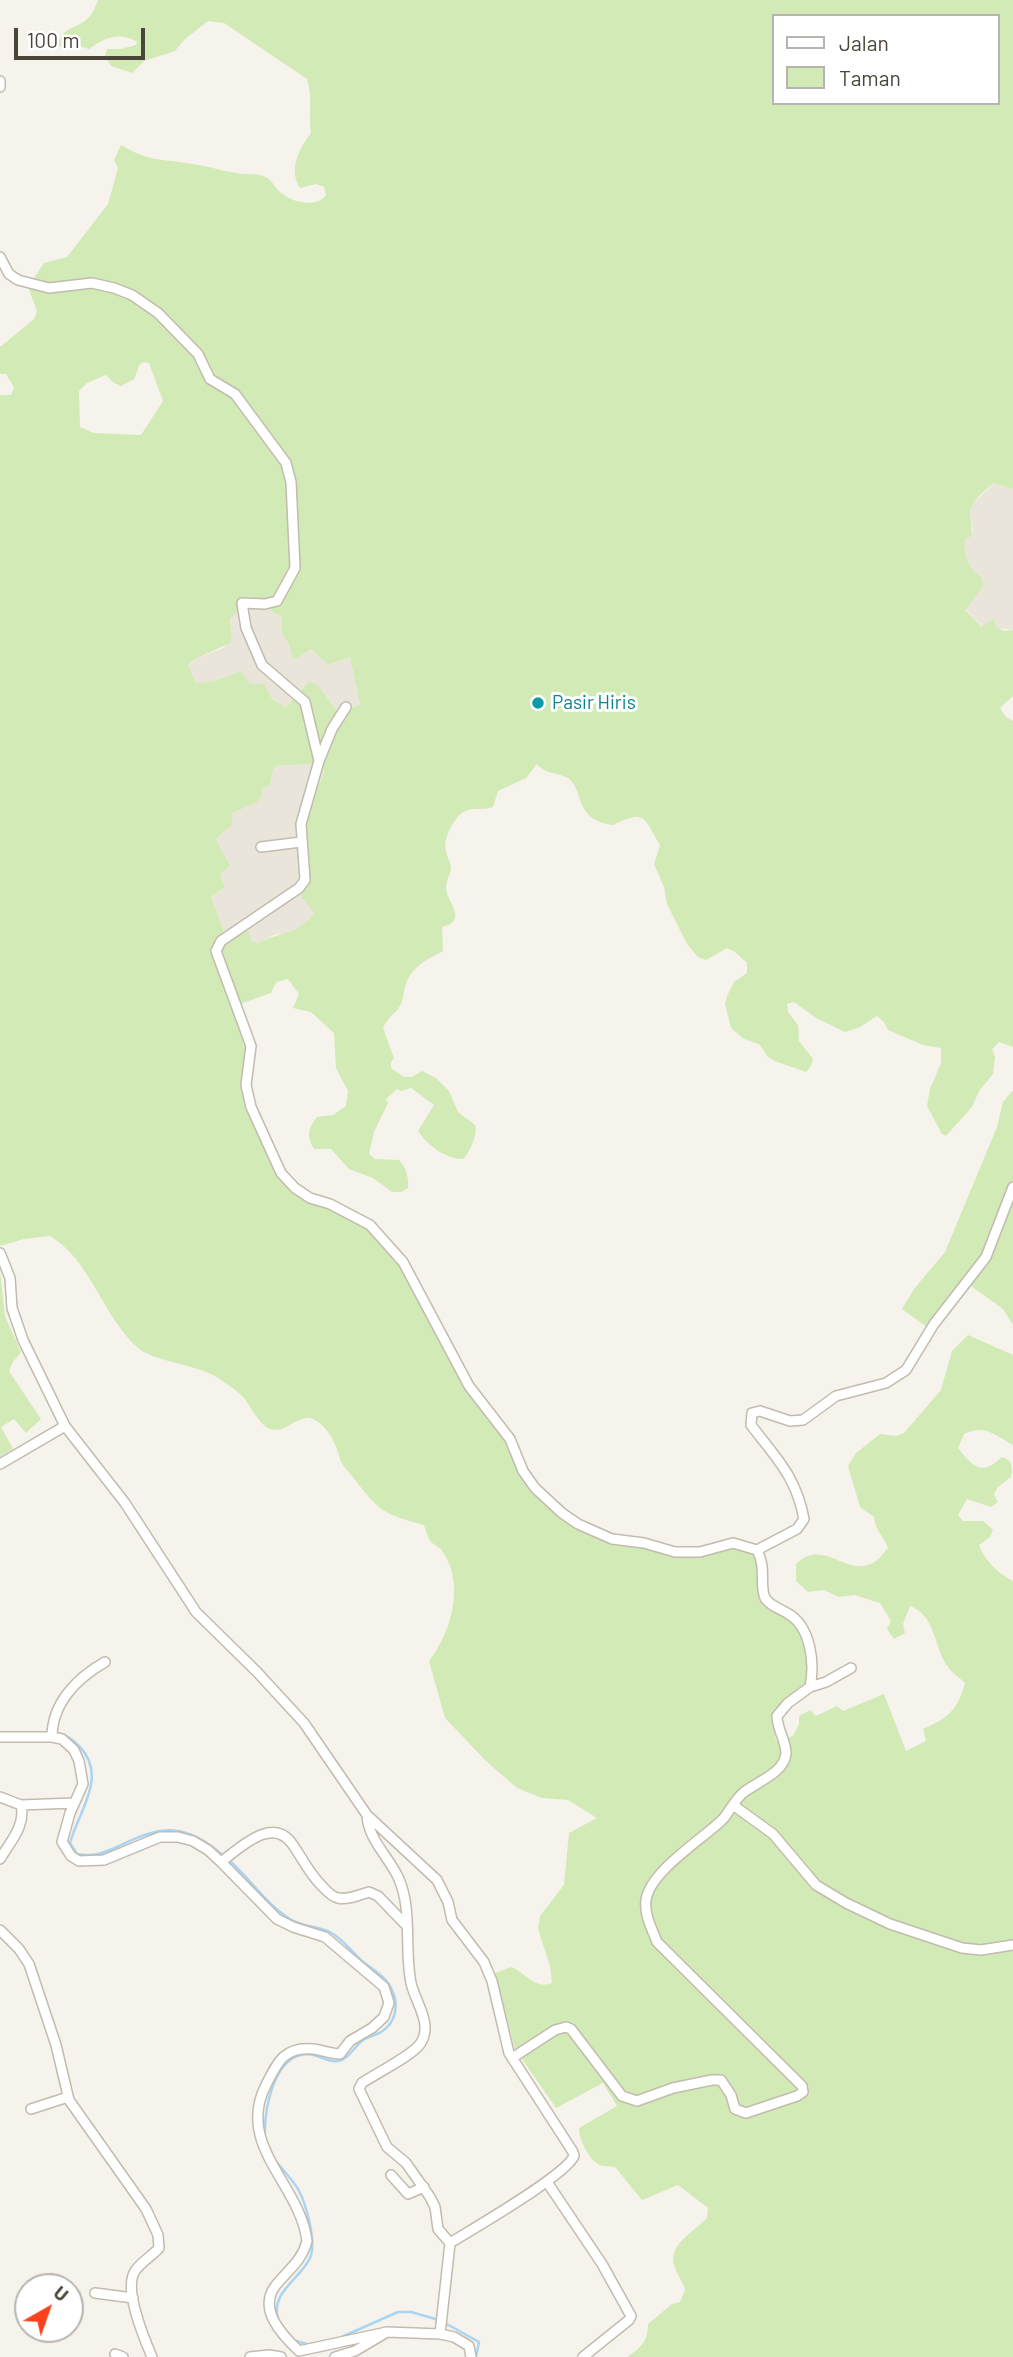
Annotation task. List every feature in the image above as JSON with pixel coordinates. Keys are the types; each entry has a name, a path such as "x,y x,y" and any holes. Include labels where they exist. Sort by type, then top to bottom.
{"street":[{"path":"0,81 0,86"},
{"path":"0,257 9,274 18,280 49,288 92,284 114,288 132,295 158,313 198,354 211,379 236,394 286,463 291,482 295,568 277,601 265,604 242,603 246,628 262,665 305,702 319,761"},
{"path":"346,707 323,746 301,824 304,883 221,941 216,951 251,1046 247,1086 251,1107 281,1173 295,1188 310,1198 330,1204 370,1226 403,1262 469,1386 510,1439 523,1471 535,1489 562,1513 578,1524 612,1539 676,1552 700,1552 733,1543 757,1550 796,1529 804,1519 799,1495 793,1481 751,1424 752,1413 760,1411 790,1421 803,1420 836,1396 886,1383 906,1370 934,1324 986,1257 1013,1187"},
{"path":"261,847 301,842"},
{"path":"0,1253 10,1278 12,1308 23,1340 65,1426 125,1503 196,1612 304,1723 367,1815 437,1880 447,1899 452,1920 484,1962 492,1981 512,2058 573,2152 570,2163 547,2182 450,2243"},
{"path":"0,1464 65,1426"},
{"path":"757,1550 764,1569 765,1598 770,1604 794,1618 805,1635 812,1663 810,1687"},
{"path":"52,1732 54,1716 76,1682 104,1661"},
{"path":"512,2058 555,2029 566,2027 571,2029 622,2096 630,2101 673,2088 721,2080 731,2095 735,2109 746,2113 803,2092 802,2086 657,1942 646,1903 649,1889 678,1857 723,1818 741,1794 782,1766 786,1750 776,1716 788,1703 810,1687 826,1682 851,1668"},
{"path":"0,1737 52,1732 74,1750 83,1784 62,1842 71,1857 79,1861 104,1860 150,1840 170,1836 193,1842 224,1859 277,1919 329,1940 384,1987 389,2003 384,2017 372,2028 350,2041 340,2054 299,2049 283,2057 274,2068 258,2102 260,2140 284,2182 306,2234 305,2249 276,2286 270,2299 271,2316 279,2331 299,2351"},
{"path":"0,1797 21,1805 74,1803"},
{"path":"0,1859 19,1830 23,1817 21,1805"},
{"path":"733,1805 773,1834 816,1885 846,1903 890,1924 962,1948 981,1950 1013,1945"},
{"path":"367,1815 369,1829 399,1878 404,1896 410,1979 425,2022 425,2035 414,2050 362,2083 359,2089 387,2147 407,2163 424,2187 435,2207 438,2229 450,2243"},
{"path":"224,1859 263,1833 277,1832 285,1835 292,1843 318,1882 332,1895 338,1898 369,1892 378,1896 406,1925"},
{"path":"0,1930 19,1948 29,1964 56,2045 68,2097 140,2200 158,2235 159,2248 140,2265 132,2277 135,2310 152,2357"},
{"path":"31,2109 68,2097"},
{"path":"391,2175 408,2194 424,2187"},
{"path":"547,2182 603,2264 631,2316 583,2357"},
{"path":"440,2334 450,2243"},
{"path":"95,2293 133,2298"},
{"path":"335,2357 355,2351 387,2332"},
{"path":"250,2357 299,2351 387,2332 440,2334 464,2342 469,2346 471,2357"},
{"path":"269,2355 281,2357"}],"shaded area":[{"path":"994,483 1013,489 1013,630 983,627 965,609 982,578 971,570 966,562 964,549 965,539 973,531 971,505"},
{"path":"250,596 262,601 282,616 282,634 297,659 311,649 328,665 350,657 360,705 337,711 318,685 304,687 286,707 250,685 241,671 215,681 196,683 188,666 195,659 223,648 232,638 230,617"},
{"path":"313,764 323,767 324,771 308,816 306,832 308,885 314,914 309,922 283,935 276,934 257,943 230,939 224,933 211,897 225,887 220,874 230,866 216,839 232,825 232,813 257,801 261,788 270,786 274,766"}],"green space":[{"path":"98,0 1013,0 1013,489 994,483 979,496 971,509 972,533 965,539 966,556 973,570 982,578 983,586 965,610 982,627 994,619 996,627 1004,631 1013,630 1013,696 1000,708 1005,716 1013,721 1013,1047 999,1042 992,1049 995,1057 993,1074 979,1091 972,1107 946,1136 942,1134 927,1106 930,1089 941,1063 941,1048 923,1045 888,1030 877,1016 860,1027 845,1032 816,1018 794,1002 787,1004 788,1012 798,1025 799,1041 813,1059 806,1072 775,1061 768,1057 759,1044 744,1039 731,1028 725,1004 734,982 747,973 747,963 727,948 706,960 698,957 687,944 667,904 664,887 654,864 660,845 644,819 633,817 613,825 600,822 586,811 577,790 568,778 544,770 537,764 526,778 498,791 493,807 466,811 458,816 452,825 446,841 451,867 446,888 454,911 454,920 442,927 443,951 412,972 400,1006 383,1028 394,1058 391,1068 404,1077 412,1077 422,1071 436,1078 449,1091 458,1112 475,1125 473,1143 463,1159 438,1151 418,1131 434,1105 411,1088 401,1091 397,1089 386,1099 388,1103 374,1132 369,1154 375,1159 399,1160 404,1166 408,1188 401,1192 392,1192 373,1178 349,1169 331,1149 314,1149 309,1136 314,1121 317,1117 333,1115 346,1106 348,1091 336,1068 334,1033 311,1012 293,1008 299,994 288,979 276,982 271,993 232,1007 247,1047 247,1109 278,1175 368,1229 400,1264 466,1388 506,1441 532,1491 560,1516 611,1542 700,1556 733,1547 754,1553 767,1607 787,1616 797,1627 808,1659 807,1684 785,1700 772,1715 776,1741 793,1736 799,1724 799,1716 810,1710 816,1716 837,1706 843,1711 884,1694 906,1751 926,1741 923,1729 945,1717 955,1707 965,1683 943,1660 930,1625 919,1610 910,1606 903,1624 905,1633 894,1639 887,1629 891,1621 880,1603 855,1595 839,1597 824,1590 808,1592 796,1581 796,1564 806,1557 817,1555 856,1566 866,1566 878,1560 888,1548 874,1517 860,1507 848,1466 856,1453 880,1434 896,1436 904,1433 941,1390 952,1351 968,1335 1013,1355 1013,1445 989,1432 978,1430 964,1434 958,1448 978,1467 989,1466 1002,1457 1010,1461 1011,1477 998,1487 994,1494 998,1502 991,1507 967,1499 958,1515 963,1521 983,1521 993,1530 990,1537 979,1545 993,1566 1013,1581 1013,2357 627,2357 643,2344 648,2324 672,2304 680,2302 685,2290 675,2268 674,2252 707,2218 708,2208 678,2185 642,2200 615,2167 600,2165 594,2161 582,2143 579,2128 617,2106 603,2083 556,2108 515,2049 495,1973 511,1967 540,1984 552,1983 550,1966 538,1929 540,1916 564,1885 569,1833 597,1818 568,1800 542,1798 517,1788 486,1761 445,1718 429,1661 449,1623 454,1594 450,1565 442,1550 430,1541 424,1525 391,1515 371,1499 343,1464 324,1427 315,1420 303,1418 282,1429 270,1429 243,1397 217,1377 153,1356 138,1348 115,1321 76,1259 50,1236 24,1239 0,1246 0,395 11,395 14,387 6,374 0,374 0,347 34,319 37,311 28,287 44,263 67,257 108,204 118,168 114,160 121,145 156,159 263,176 295,201 316,202 326,195 324,187 316,184 300,188 295,174 296,159 311,133 307,79 224,23 208,21 185,39 175,51 144,61 132,73 111,66 105,56 107,49 136,45 137,42 131,39 112,37 89,49 73,44 62,48 58,45 63,34 86,20","holes":["149,363 163,401 141,435 94,433 80,427 79,391 87,383 106,375 121,386 134,379 140,364","250,596 282,616 282,634 293,658 297,659 311,649 328,665 350,657 360,705 337,711 318,685 309,682 286,707 272,699 264,684 250,684 241,671 215,681 196,683 188,665 230,643 230,618","313,764 323,767 324,772 307,823 308,872 301,896 314,913 296,929 257,943 251,941 248,930 230,939 224,933 211,897 225,887 220,874 230,866 216,839 232,825 232,813 257,802 262,796 262,788 270,786 274,766"]},
{"path":"1013,1090 1013,1325 1003,1309 971,1286 954,1308 936,1316 928,1328 902,1309 914,1289 945,1252 997,1127 1003,1102"},
{"path":"0,1271 5,1316 21,1352 9,1371 41,1419 26,1433 14,1419 1,1427 13,1449 0,1456"}],"waterway":[{"path":"35,1733 49,1732"},
{"path":"56,1733 69,1737 79,1746 88,1758 91,1769 89,1794 70,1843 77,1854 99,1854 149,1834 174,1830 198,1837 224,1856"},
{"path":"229,1860 281,1913 295,1922 325,1930 339,1938 386,1981 395,2002 395,2013 390,2024 379,2033 364,2039 342,2060 330,2061 307,2054 295,2057 286,2064 273,2086 266,2113 265,2137"},
{"path":"274,2159 301,2195 310,2223 312,2243 312,2251 306,2265 278,2301 278,2318"},
{"path":"337,2339 398,2312 411,2312 439,2320"},
{"path":"445,2323 479,2342 476,2357"},
{"path":"293,2340 310,2345"}],"place":[{"name":"Pasir Hiris","path":"538,703"}]}
